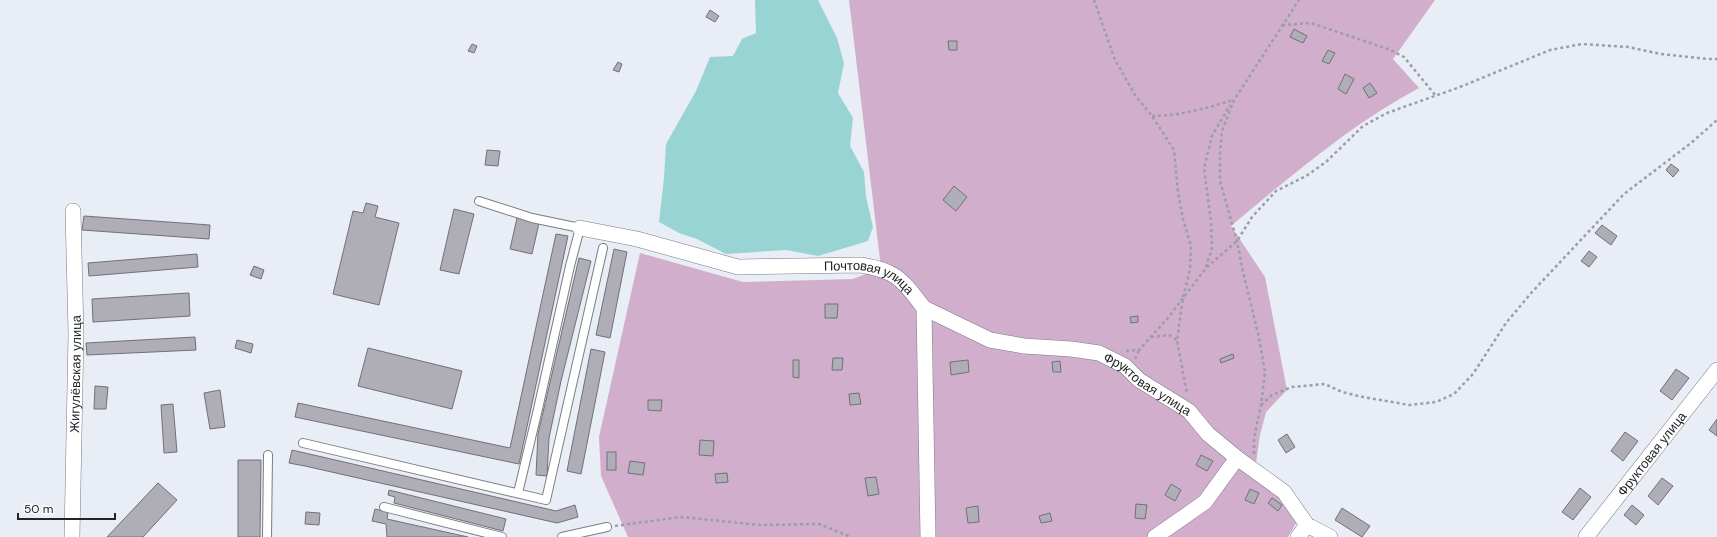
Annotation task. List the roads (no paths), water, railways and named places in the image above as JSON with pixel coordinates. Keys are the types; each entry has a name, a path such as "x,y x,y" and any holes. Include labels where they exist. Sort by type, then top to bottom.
{"street":[{"name":"Жигулёвская улица","path":"72,537 76,334 73,211"},
{"name":"Почтовая улица","path":"580,228 637,239 738,267 861,265 881,268 901,279 924,308 928,537"},
{"name":"Фруктовая улица","path":"924,308 990,340 1024,346 1071,349 1099,353 1125,366 1139,380 1189,411 1208,434 1237,458 1284,492 1308,525 1330,537"},
{"name":"Фруктовая улица","path":"1586,537 1717,370"},
{"path":"1155,537 1205,502 1237,458"},
{"path":"1298,537 1308,525"}],"lane":[{"path":"479,201 532,218 580,228 518,493"},
{"path":"303,443 546,500 603,248"},
{"path":"267,537 268,455"},
{"path":"384,507 502,537"},
{"path":"562,537 607,527"}]}
